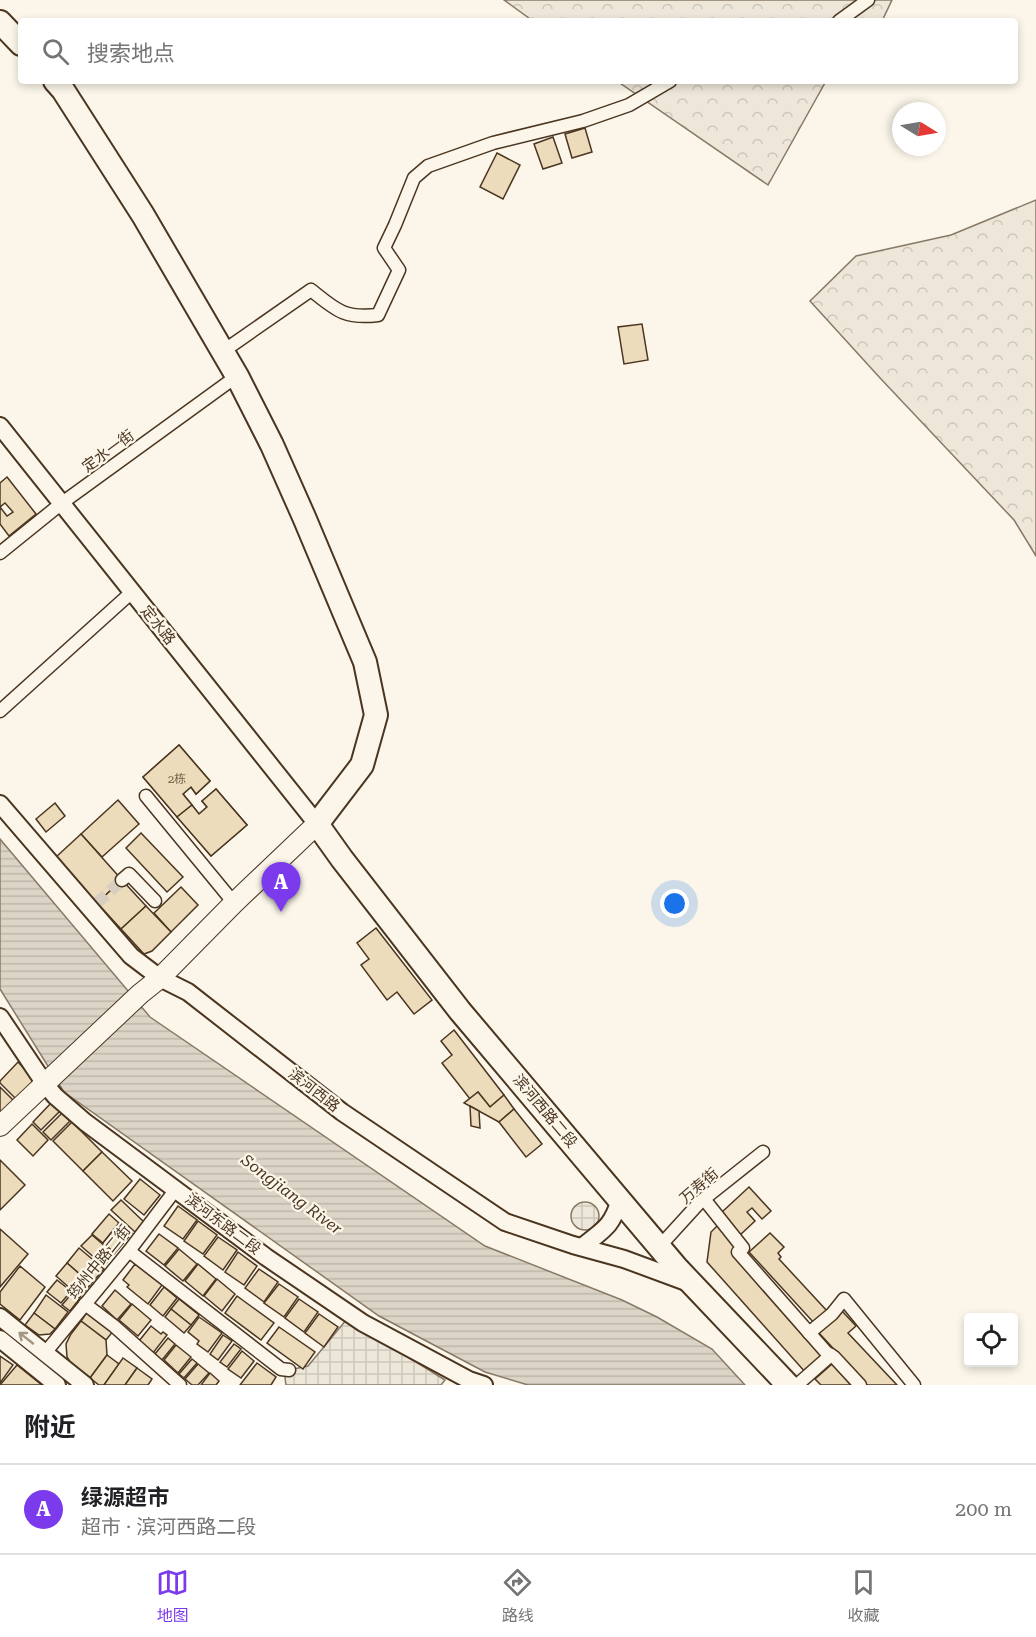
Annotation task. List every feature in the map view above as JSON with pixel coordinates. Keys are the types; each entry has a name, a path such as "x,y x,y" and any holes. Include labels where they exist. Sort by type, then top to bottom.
{"highway":[{"path":"0,22 18,41"},
{"path":"58,84 143,215 237,375 286,476 365,662 376,716 362,765 317,824"},
{"name":"滨河西路二段","path":"317,824 460,1011 659,1247 788,1385"}],"main road":[{"path":"0,1126 140,994 160,978 317,824"}],"street":[{"path":"843,18 868,0"},
{"path":"222,352 311,290 336,310 350,316 378,315 399,270 384,248 414,178 428,166 493,143 583,121 629,105 665,84"},
{"name":"定水一街","path":"0,553 62,503 237,375"},
{"name":"定水路","path":"0,426 317,824"},
{"path":"0,711 132,592"},
{"path":"146,796 234,903"},
{"name":"滨河西路","path":"0,804 94,905 131,956 160,978 188,992 342,1112 505,1222 624,1259 692,1284"},
{"path":"122,880 129,874 155,901"},
{"name":"滨河东路二段","path":"0,1017 45,1084 55,1096 85,1122 266,1257 363,1323 455,1380 470,1380 484,1385"},
{"name":"万寿街","path":"659,1247 704,1199 763,1152"},
{"name":"筠州中路二街","path":"45,1353 129,1251 176,1189"},
{"path":"704,1199 742,1248 738,1252 809,1333 860,1385"},
{"path":"582,1247 607,1228 615,1218 620,1200"},
{"path":"129,1251 281,1369 289,1370"},
{"path":"809,1333 832,1314 844,1299 914,1385"},
{"path":"85,1304 114,1326 180,1385"},
{"path":"0,1317 85,1385"},
{"path":"0,1339 57,1385"},
{"path":"797,1385 831,1355"}],"green space":[{"path":"504,0 892,0 883,18 529,18"},
{"path":"621,84 824,84 768,185"},
{"path":"1036,200 1036,556 1014,520 810,301 856,256 951,235"}],"shaded area":[{"path":"585,1202 595,1206 599,1216 595,1226 585,1230 575,1226 571,1216 575,1206"},
{"path":"347,1319 445,1380 441,1385 286,1385 285,1378 289,1370 308,1366"}],"water":[{"name":"Songjiang River","path":"0,839 150,1017 485,1246 622,1300 657,1317 712,1349 745,1385 528,1385 485,1372 379,1316 64,1092 0,989"}],"building":[{"path":"585,128 592,152 572,158 565,134"},
{"path":"553,137 562,163 543,169 534,144"},
{"path":"497,153 520,165 503,199 480,187"},
{"path":"642,324 648,360 624,364 618,327"},
{"path":"7,477 36,514 9,536 0,524 0,483","holes":["5,503 13,512 7,516 0,507"]},
{"path":"179,745 210,781 196,794 191,787 183,794 199,814 207,807 202,801 216,789 247,825 211,856 143,777"},
{"path":"179,745 210,781 196,794 191,787 183,794 192,805 177,817 143,777"},
{"path":"216,789 247,825 211,856 177,817 192,805 199,814 207,807 202,801"},
{"path":"118,800 139,824 102,857 81,834"},
{"path":"55,803 65,816 46,832 36,819"},
{"path":"141,833 183,877 167,892 126,848"},
{"path":"81,834 122,880 97,903 56,857"},
{"path":"122,880 146,906 121,929 97,903"},
{"path":"181,887 198,905 171,932 154,913"},
{"path":"146,906 171,932 152,951 144,954 121,929"},
{"path":"376,928 432,1000 414,1014 397,992 387,1000 361,965 369,959 357,943"},
{"path":"454,1030 504,1095 490,1107 478,1092 470,1099 442,1063 452,1055 441,1041"},
{"path":"18,1062 35,1080 16,1099 0,1081"},
{"path":"0,1087 14,1101 0,1115"},
{"path":"478,1092 490,1107 504,1095 514,1109 499,1122 464,1103"},
{"path":"52,1102 61,1110 41,1130 33,1122"},
{"path":"470,1106 479,1111 480,1128 471,1126"},
{"path":"514,1109 542,1144 526,1157 499,1122"},
{"path":"62,1113 70,1121 51,1140 43,1132"},
{"path":"72,1122 102,1152 83,1171 53,1141"},
{"path":"32,1124 48,1140 33,1156 17,1140"},
{"path":"102,1152 132,1181 113,1201 83,1171"},
{"path":"0,1160 25,1185 0,1210"},
{"path":"140,1179 160,1195 144,1215 124,1199"},
{"path":"749,1187 771,1211 762,1219 752,1208 747,1212 755,1221 739,1236 722,1212"},
{"path":"121,1200 144,1222 135,1232 111,1210"},
{"path":"178,1206 197,1220 183,1239 164,1226"},
{"path":"109,1214 119,1223 103,1243 92,1234"},
{"path":"198,1221 217,1235 203,1254 184,1241"},
{"path":"119,1223 132,1233 115,1253 103,1243"},
{"path":"720,1223 827,1355 806,1373 707,1262 711,1232"},
{"path":"0,1229 28,1254 0,1287"},
{"path":"770,1233 784,1247 778,1253 781,1257 779,1259 828,1312 815,1324 749,1252"},
{"path":"159,1234 178,1248 164,1265 146,1251"},
{"path":"92,1235 114,1254 104,1266 81,1246"},
{"path":"218,1237 237,1250 223,1270 204,1256"},
{"path":"79,1248 104,1269 91,1284 67,1263"},
{"path":"179,1249 197,1264 183,1281 165,1266"},
{"path":"238,1252 257,1266 244,1285 225,1272"},
{"path":"67,1263 91,1284 80,1297 56,1276"},
{"path":"135,1264 162,1285 148,1304 127,1287 129,1285 123,1280"},
{"path":"198,1264 216,1279 203,1296 185,1281"},
{"path":"20,1266 45,1287 20,1320 0,1304 0,1292"},
{"path":"259,1269 278,1282 264,1302 245,1288"},
{"path":"217,1279 235,1294 222,1311 204,1296"},
{"path":"57,1280 71,1291 61,1303 47,1292"},
{"path":"279,1284 298,1297 284,1317 264,1303"},
{"path":"164,1287 177,1298 163,1316 150,1305"},
{"path":"115,1290 131,1304 117,1320 102,1306"},
{"path":"73,1292 80,1298 70,1311 62,1305"},
{"path":"46,1295 68,1312 55,1329 34,1313"},
{"path":"237,1296 274,1323 261,1340 225,1313"},
{"path":"179,1299 199,1315 191,1325 171,1309"},
{"path":"299,1299 318,1312 304,1332 285,1318"},
{"path":"132,1304 151,1320 138,1336 119,1320"},
{"path":"171,1309 191,1325 184,1333 165,1317"},
{"path":"88,1311 114,1330 106,1340 81,1321"},
{"path":"842,1311 856,1326 848,1333 897,1385 867,1385 819,1333"},
{"path":"34,1313 55,1329 50,1334 39,1335 25,1325"},
{"path":"319,1314 338,1327 324,1347 305,1333"},
{"path":"199,1317 222,1333 208,1352 197,1344 199,1341 188,1332"},
{"path":"81,1321 106,1340 107,1355 90,1378 72,1365 67,1357 66,1344"},
{"path":"151,1326 161,1334 163,1332 167,1335 153,1353 139,1341"},
{"path":"279,1327 315,1352 303,1369 267,1343"},
{"path":"223,1335 232,1341 218,1360 210,1354"},
{"path":"168,1338 175,1344 162,1360 155,1354"},
{"path":"234,1344 241,1349 227,1367 220,1362"},
{"path":"176,1345 191,1357 178,1373 164,1360"},
{"path":"242,1351 254,1361 241,1378 228,1369"},
{"path":"107,1355 119,1364 104,1385 99,1385 90,1378"},
{"path":"0,1356 13,1365 0,1383"},
{"path":"123,1358 137,1368 125,1385 104,1385"},
{"path":"192,1359 197,1363 184,1378 179,1374"},
{"path":"257,1363 276,1377 271,1385 240,1385"},
{"path":"198,1364 209,1373 198,1385 192,1385 185,1379"},
{"path":"832,1364 851,1385 821,1385 815,1379"},
{"path":"17,1365 42,1385 0,1385"},
{"path":"137,1368 152,1379 148,1385 125,1385"},
{"path":"210,1373 219,1381 216,1385 201,1385"}],"tunnel":[{"path":"97,903 122,880"}],"place":[{"name":"绿源超市","path":"281,912"}]}
